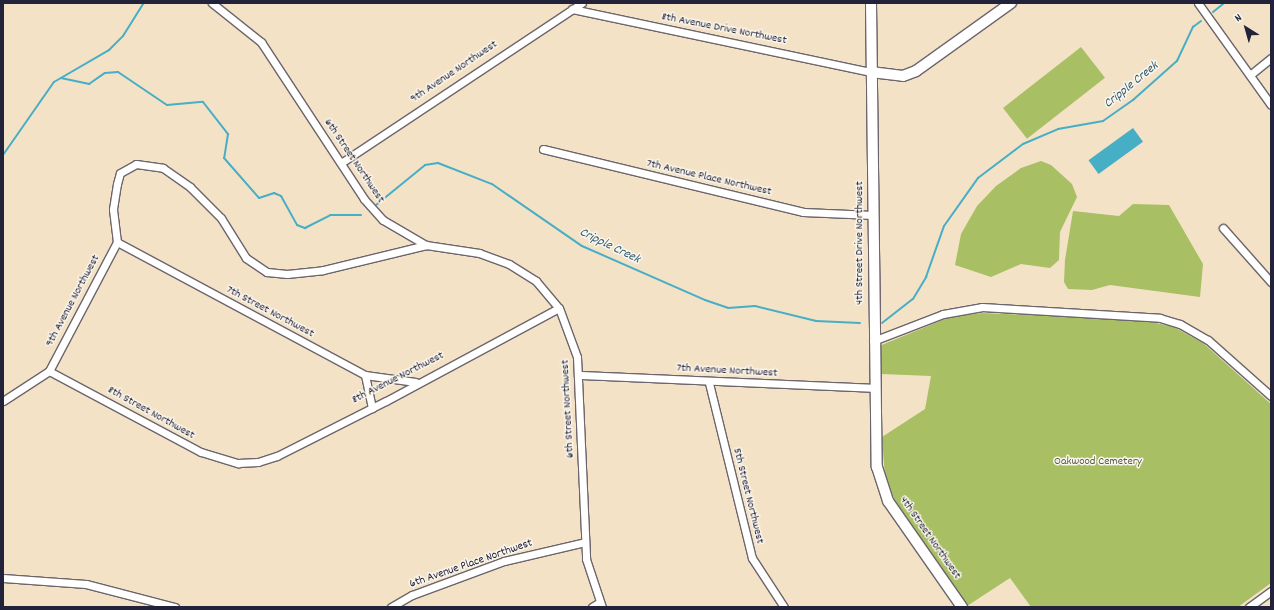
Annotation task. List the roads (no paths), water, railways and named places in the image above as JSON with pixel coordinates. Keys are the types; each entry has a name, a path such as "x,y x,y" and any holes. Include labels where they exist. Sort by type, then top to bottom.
{"main road":[{"name":"4th Street Drive Northwest","path":"871,3 873,341 874,388 880,482"},
{"path":"871,72 903,76 916,71 1011,3"},
{"name":"4th Street Northwest","path":"880,482 888,501 962,607"}],"street":[{"name":"6th Street Northwest","path":"212,3 261,42 341,163 383,220 426,245 480,253 509,264 536,281 559,308 573,340 579,375 584,542 588,571 601,605"},
{"name":"9th Avenue Northwest","path":"341,163 582,3"},
{"path":"1198,3 1271,105"},
{"name":"8th Avenue Drive Northwest","path":"572,9 871,72"},
{"path":"1250,75 1271,58"},
{"name":"7th Avenue Place Northwest","path":"543,149 803,212 872,215"},
{"path":"117,242 113,209 116,187 120,174 128,168 145,163 163,168 211,207 246,258 255,266 277,274 323,270 426,245"},
{"path":"1223,228 1271,282"},
{"name":"9th Avenue Northwest","path":"3,401 48,371 117,242"},
{"name":"7th Street Northwest","path":"117,242 365,376 418,382"},
{"path":"873,341 920,323 982,307 1160,318 1185,326 1208,340 1271,396"},
{"name":"8th Avenue Northwest","path":"246,464 277,456 372,408 418,382 559,308"},
{"name":"8th Street Northwest","path":"48,371 192,448 246,464"},
{"name":"7th Avenue Northwest","path":"579,375 709,382 874,388"},
{"path":"365,376 372,408"},
{"name":"5th Street Northwest","path":"709,382 752,558 784,607"},
{"name":"6th Avenue Place Northwest","path":"391,607 412,595 504,562 584,542"},
{"path":"3,578 86,584 175,607"},
{"path":"1249,607 1271,591"},
{"path":"592,607 601,605"}],"water":[{"path":"1133,128 1143,142 1098,174 1089,160"}],"waterway":[{"path":"3,155 54,82 109,50 123,36 144,3"},
{"name":"Cripple Creek","path":"1213,12 1224,3"},
{"name":"Cripple Creek","path":"882,323 913,299 926,277 944,226 978,178 1023,144 1058,129 1103,121 1133,100 1177,61 1193,27 1201,21"},
{"name":"Cripple Creek","path":"61,78 89,84 105,73 118,72 167,105 203,102 228,134 224,158 259,198 274,193 281,196 297,225 305,228 330,215 361,215"},
{"name":"Cripple Creek","path":"376,205 425,165 438,163 492,184 582,246 705,300 728,308 755,306 816,321 860,323"}],"park label":[{"name":"Oakwood Cemetery","path":"1098,462"}]}
